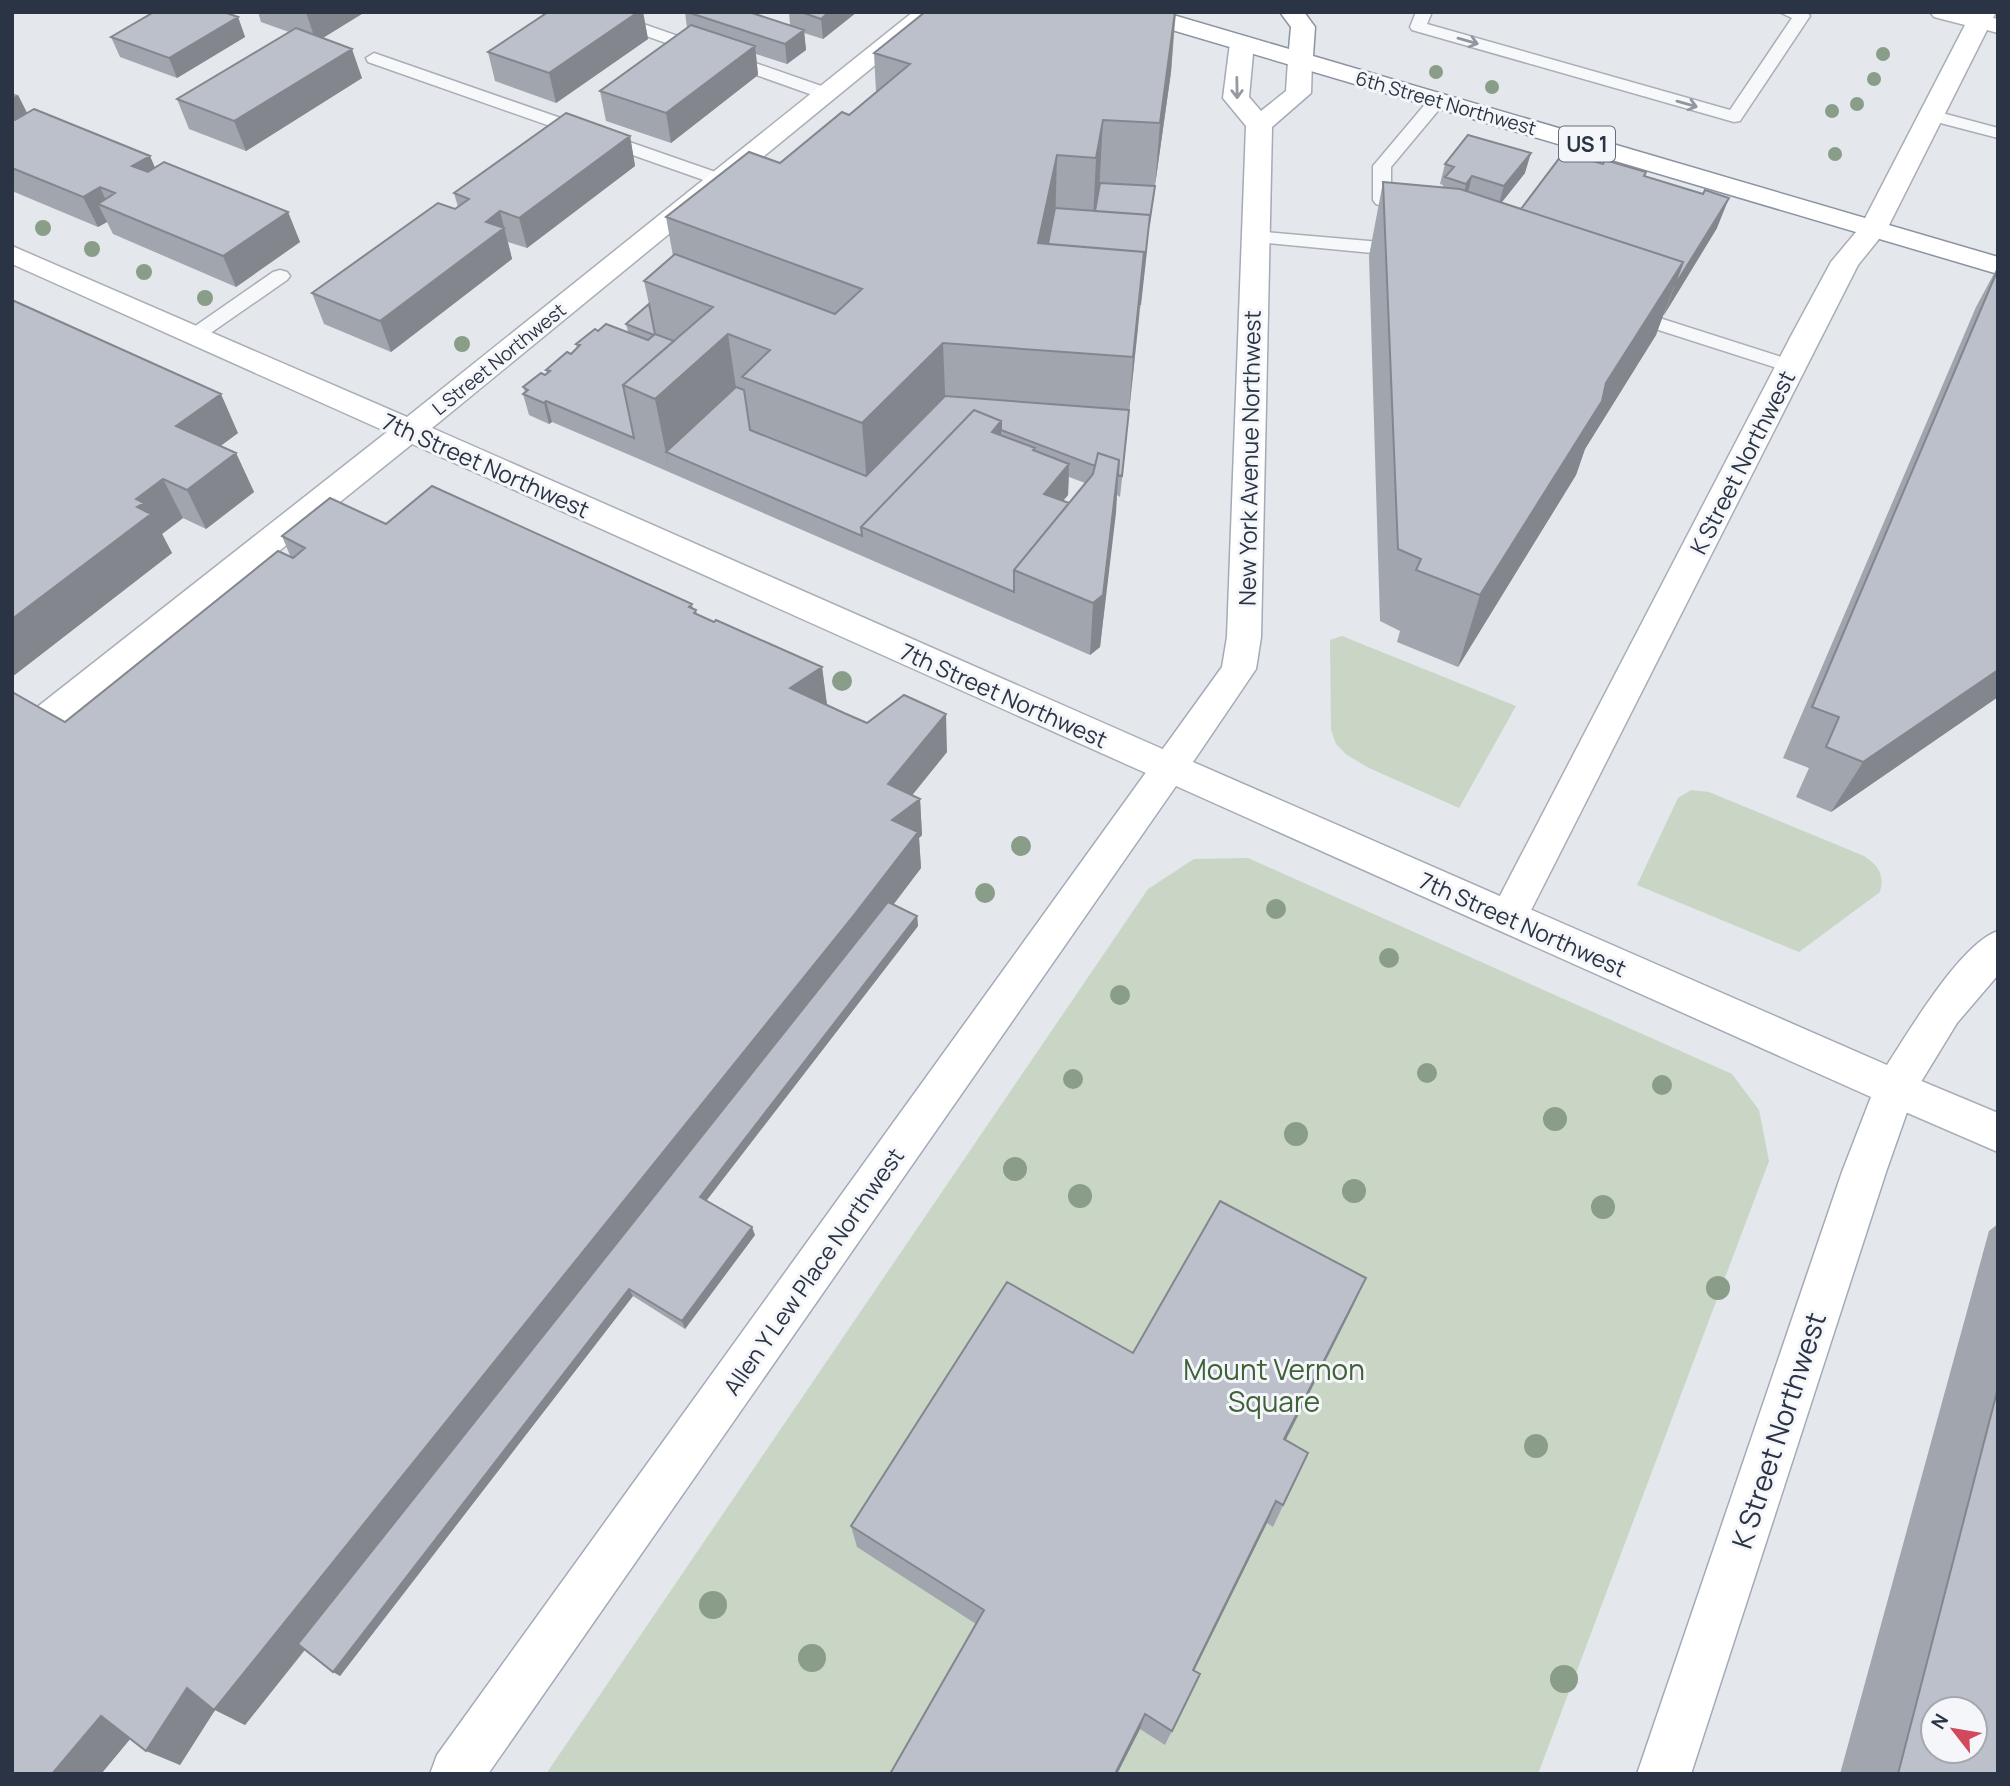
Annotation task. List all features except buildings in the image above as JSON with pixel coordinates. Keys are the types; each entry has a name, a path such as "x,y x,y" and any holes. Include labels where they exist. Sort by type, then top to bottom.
{"main road":[{"name":"L Street Northwest","path":"35,728 410,431 928,12"},
{"name":"6th Street Northwest","path":"1136,12 1242,33 1300,61 1998,266"},
{"path":"1242,33 1236,98 1259,125 1298,93 1303,27 1292,12"},
{"path":"1942,12 1987,20"},
{"name":"K Street Northwest","path":"1508,917 1845,262 1873,229 1931,115 1987,20"},
{"name":"New York Avenue Northwest","path":"1170,768 1239,669 1244,637 1259,125"},
{"name":"7th Street Northwest","path":"12,254 1998,1133"},
{"name":"Allen Y Lew Place Northwest","path":"456,1774 1170,768"},
{"name":"K Street Northwest","path":"1664,1774 1864,1172 1895,1088 1943,1011 1998,947"}],"lane":[{"path":"593,12 827,94"},
{"path":"1424,12 1418,27 1734,117 1802,16 1787,12"},
{"path":"374,58 721,180"},
{"path":"1382,200 1382,166 1438,100"},
{"path":"1931,115 1998,133"},
{"path":"1254,237 1429,253"},
{"path":"195,335 280,276"},
{"path":"1609,308 1790,366"}],"green space":[{"path":"1342,636 1516,706 1459,808 1369,768 1347,755 1336,744 1331,730 1330,640"},
{"path":"1691,790 1709,792 1864,856 1879,871 1882,880 1880,892 1799,952 1637,885 1678,798"},
{"name":"Mount Vernon Square","path":"1248,858 1732,1074 1759,1110 1769,1161 1538,1774 546,1774 1148,889 1194,859"}]}
